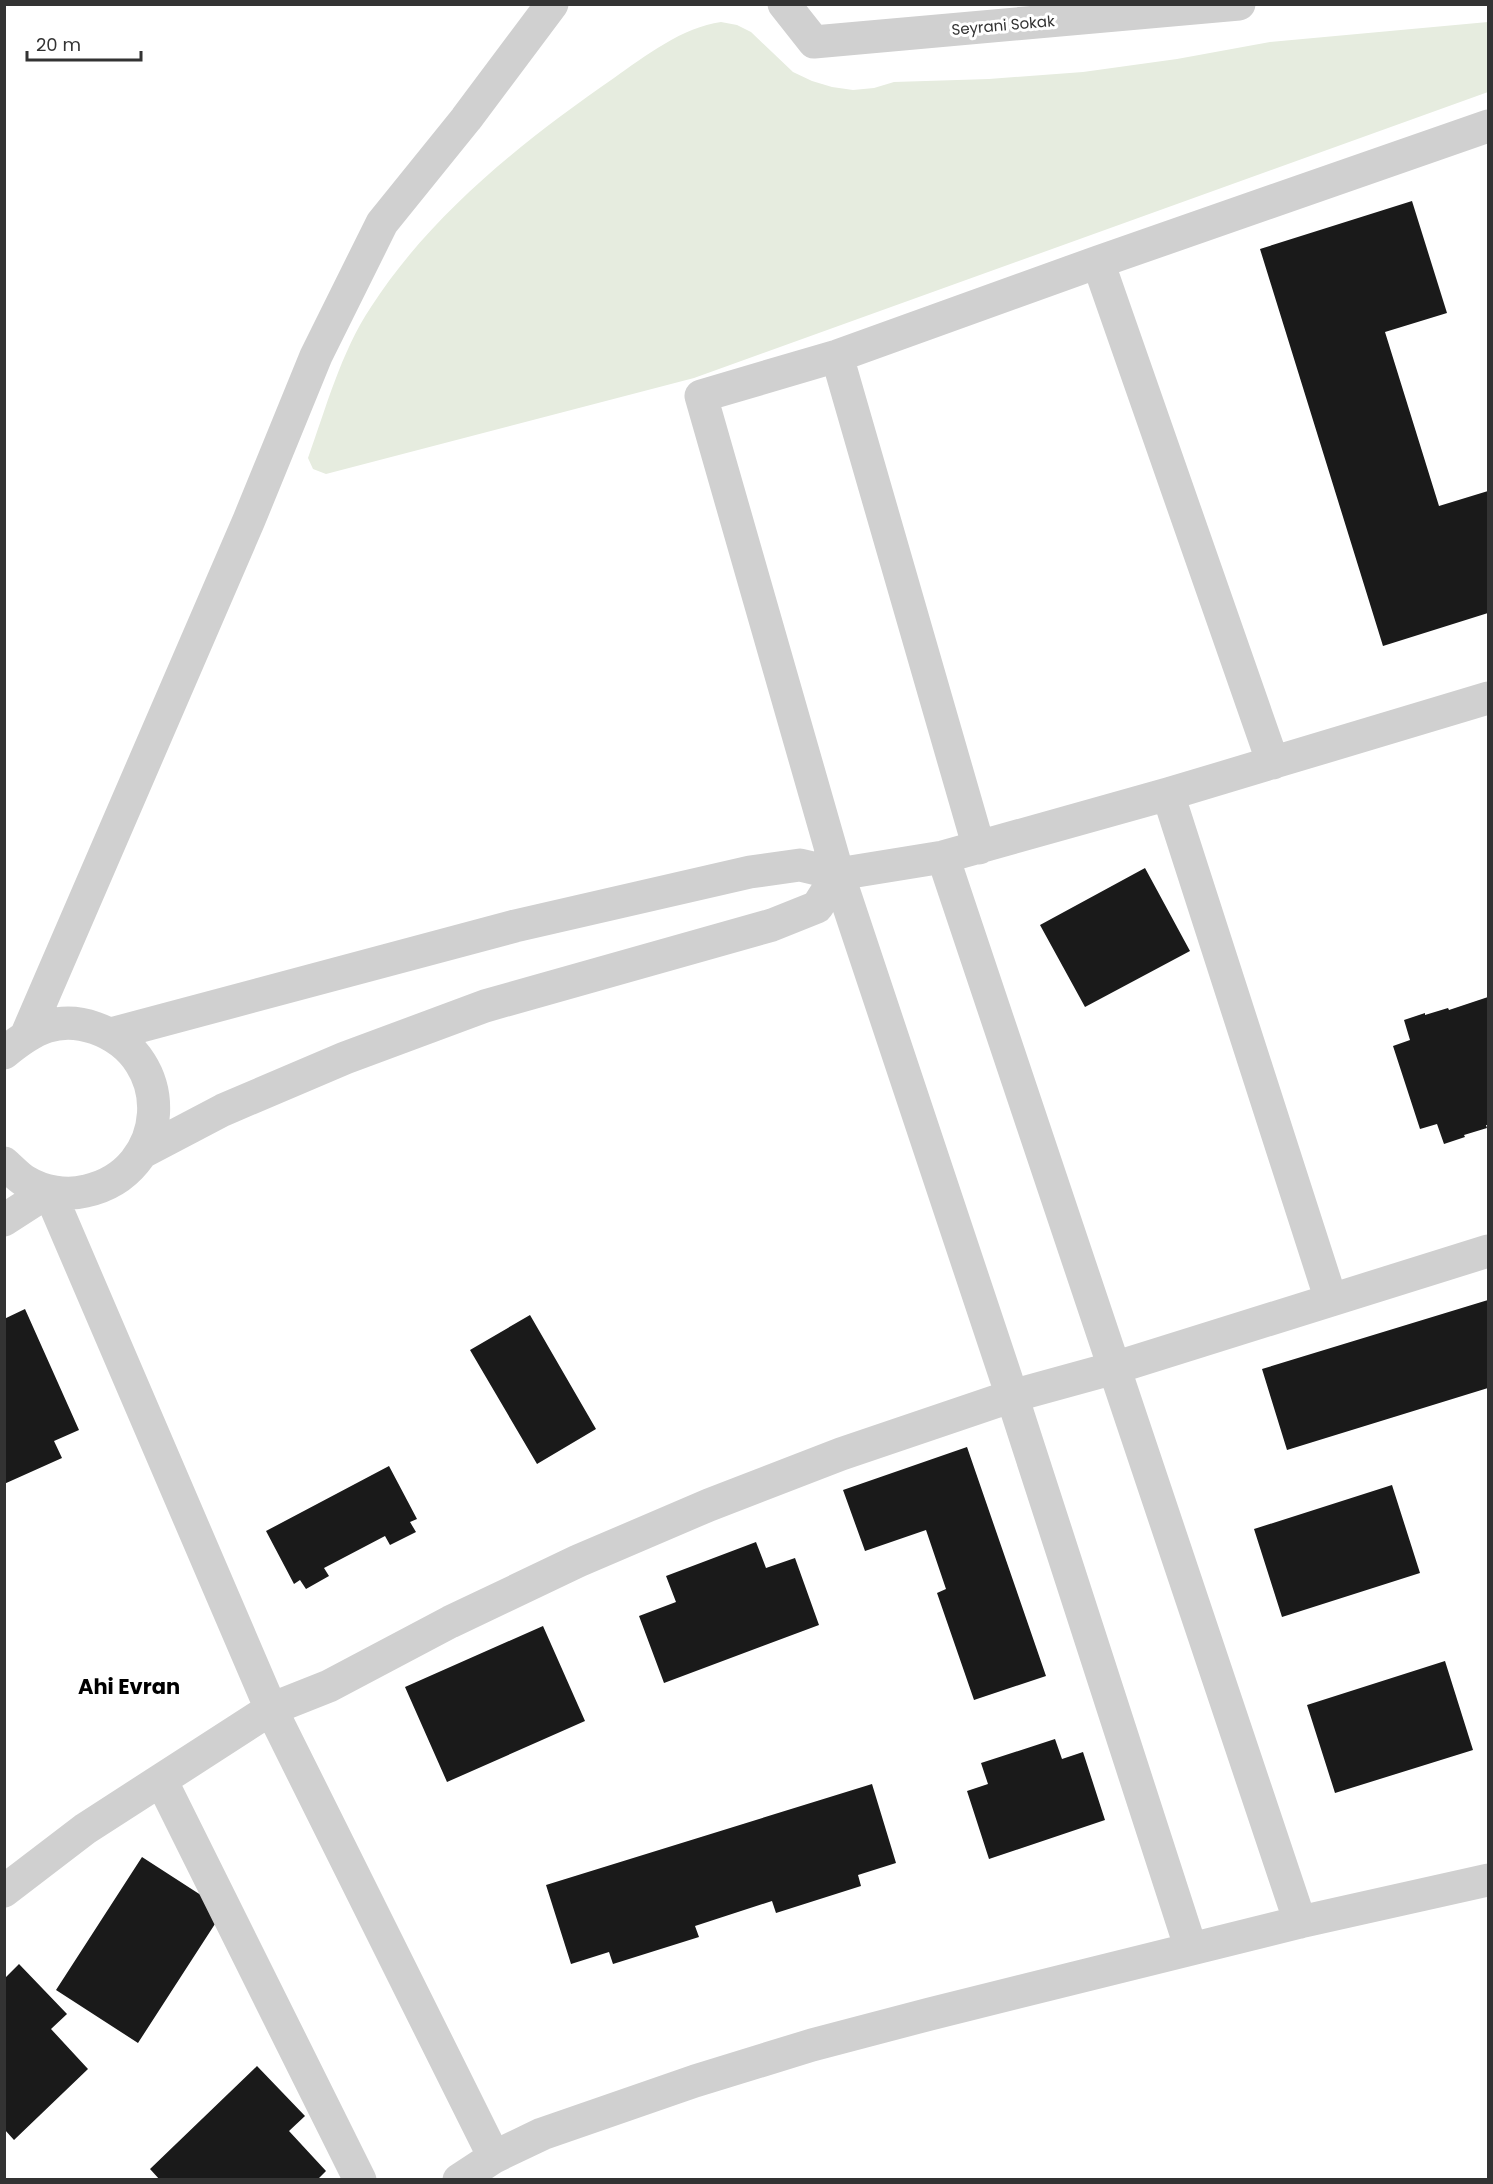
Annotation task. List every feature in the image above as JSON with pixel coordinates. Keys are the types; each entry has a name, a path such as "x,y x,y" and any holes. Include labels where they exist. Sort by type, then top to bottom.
{"street":[{"path":"16,1043 245,531 316,356 382,223 466,118 552,4"},
{"name":"Seyrani Sokak","path":"784,4 814,42 1226,5"},
{"path":"1191,1949 1012,1396 838,874 701,396 837,356 1488,126"},
{"path":"1098,262 1273,763"},
{"path":"837,356 979,848"},
{"path":"111,1034 515,926 750,872 800,866 838,874 979,848 1488,698"},
{"path":"1168,794 1331,1300"},
{"path":"943,856 1300,1922"},
{"path":"143,1152 223,1110 345,1058 485,1006 772,925 817,908 838,874"},
{"path":"4,1163 24,1181 49,1191 76,1194 102,1188 126,1173 143,1152 153,1127 154,1100 147,1073 132,1050 111,1034 83,1024 54,1024 16,1043"},
{"path":"4,1220 49,1191"},
{"path":"49,1191 271,1709 494,2157"},
{"path":"4,1891 85,1829 271,1709 329,1686 450,1622 579,1561 709,1505 841,1454 1012,1396 1114,1368 1488,1251"},
{"path":"161,1780 360,2180"},
{"path":"459,2180 494,2157 542,2134 694,2081 801,2048 1300,1922 1488,1880"}],"shaded area":[{"path":"721,22 737,25 751,32 793,72 832,87 853,90 874,88 894,82 989,79 1083,72 1177,59 1270,42 1488,22 1488,92 694,378 326,474 313,469 308,458 335,381 360,324 395,273 421,241 450,210 513,153 580,102 638,61 679,36"}],"building":[{"path":"1412,201 1447,313 1385,332 1439,506 1488,491 1488,613 1383,646 1260,249"},
{"path":"1145,868 1190,951 1085,1007 1040,925"},
{"path":"1488,997 1488,1125 1486,1125 1487,1128 1444,1144 1437,1124 1420,1129 1393,1046 1410,1040 1404,1020 1425,1013 1425,1015 1448,1008 1449,1010"},
{"path":"1488,1300 1488,1388 1287,1450 1262,1369"},
{"path":"25,1309 79,1430 54,1441 62,1458 4,1484 4,1319"},
{"path":"530,1315 596,1429 537,1464 470,1350"},
{"path":"967,1447 1046,1676 974,1700 937,1593 946,1589 926,1530 865,1551 843,1490"},
{"path":"389,1466 417,1519 410,1522 416,1532 390,1545 385,1536 324,1568 329,1576 306,1589 300,1580 294,1584 266,1531"},
{"path":"1392,1485 1420,1573 1282,1617 1254,1529"},
{"path":"756,1542 766,1568 795,1558 819,1625 664,1683 639,1616 676,1602 666,1576"},
{"path":"543,1626 585,1721 447,1782 405,1687"},
{"path":"1445,1661 1473,1750 1335,1793 1307,1705"},
{"path":"1055,1739 1062,1759 1083,1752 1105,1820 989,1859 967,1791 988,1784 981,1763"},
{"path":"872,1784 896,1863 858,1875 861,1886 776,1913 772,1901 695,1926 699,1937 613,1964 609,1952 571,1964 546,1885"},
{"path":"142,1857 224,1910 138,2043 56,1990"},
{"path":"19,1964 67,2014 51,2029 88,2069 14,2140 5,2130 5,1978"},
{"path":"257,2066 305,2116 289,2131 326,2171 317,2180 160,2180 150,2169"}],"district":[{"name":"Ahi Evran","path":"129,1686"}]}
